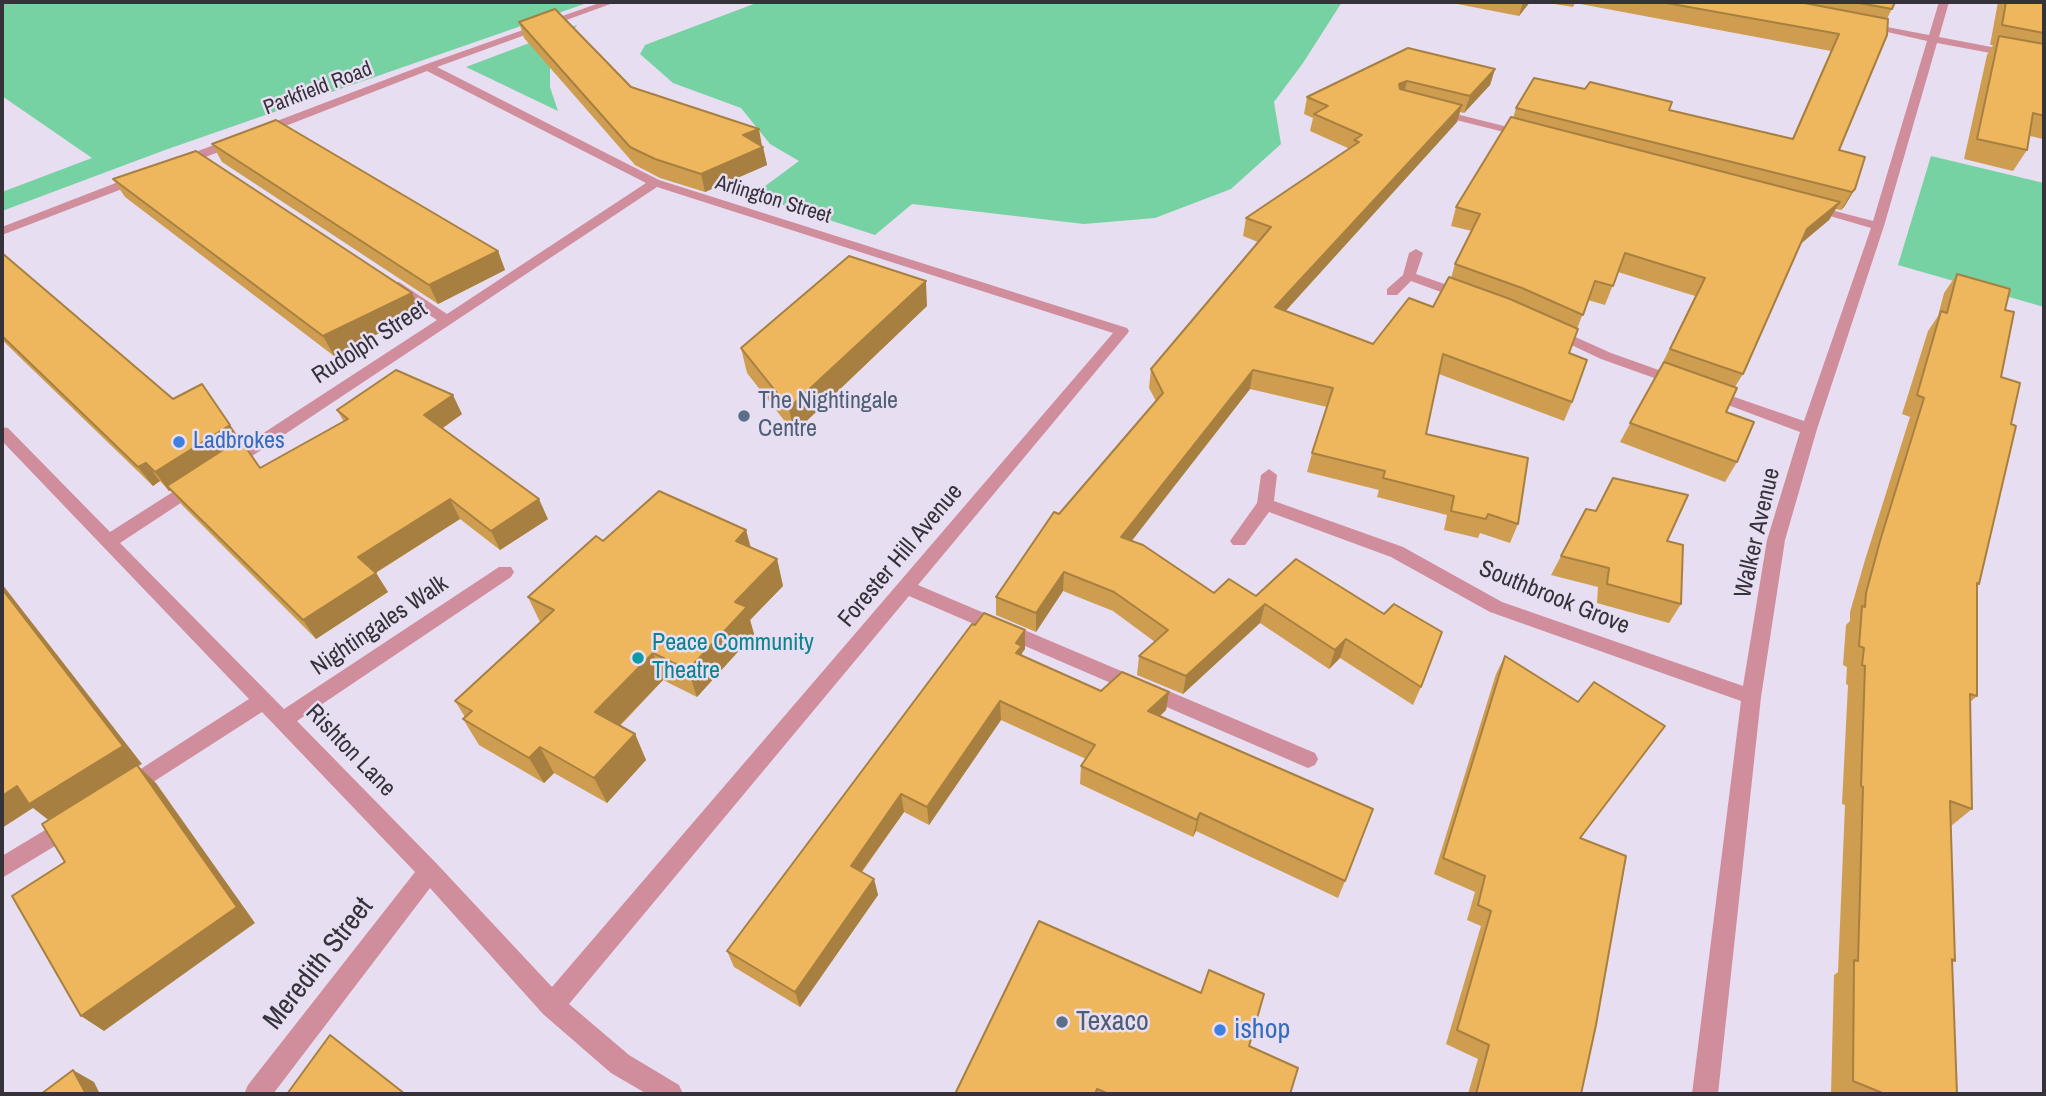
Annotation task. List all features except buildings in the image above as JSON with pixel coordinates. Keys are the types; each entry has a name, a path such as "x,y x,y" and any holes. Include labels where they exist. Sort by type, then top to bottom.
{"street":[{"name":"Parkfield Road","path":"2,231 158,171 204,159 428,67 611,2"},
{"name":"Walker Avenue","path":"1705,1094 1751,697 1776,540 1878,226 1944,2"},
{"path":"1851,24 2044,60"},
{"name":"Arlington Street","path":"428,67 655,183 1122,331"},
{"path":"1447,101 1432,111 1532,136"},
{"name":"Rudolph Street","path":"110,541 655,183"},
{"path":"1798,205 1878,226"},
{"path":"1392,292 1409,276 1416,253"},
{"path":"379,275 447,320"},
{"path":"1409,276 1484,303"},
{"path":"1533,323 1606,356 1810,429"},
{"name":"Forester Hill Avenue","path":"552,1005 1122,331"},
{"name":"Rishton Lane","path":"2,432 429,871 552,1005 620,1064 670,1094"},
{"path":"1239,541 1265,504 1269,475"},
{"name":"Southbrook Grove","path":"1265,504 1396,552 1496,607 1751,697"},
{"name":"Nightingales Walk","path":"283,720 505,572"},
{"path":"906,587 1308,759"},
{"path":"116,795 264,700"},
{"path":"2,868 81,817"},
{"name":"Meredith Street","path":"257,1094 429,871"}],"green space":[{"path":"2,2 590,2 165,150 2,211 2,192 92,158 2,96"},
{"path":"759,2 1342,2 1274,102 1281,144 1231,189 1155,218 1084,224 912,204 875,235 753,195 799,161 770,144 741,108 673,83 640,54 645,45"},
{"path":"577,25 554,57 550,69 550,87 558,111 466,67"},
{"path":"1931,156 2044,183 2044,307 1898,265"}],"place":[{"name":"The Nightingale Centre","path":"744,416"},
{"name":"Ladbrokes","path":"179,442"},
{"name":"Peace Community Theatre","path":"638,658"},
{"name":"Texaco","path":"1062,1022"},
{"name":"ishop","path":"1220,1030"}]}
